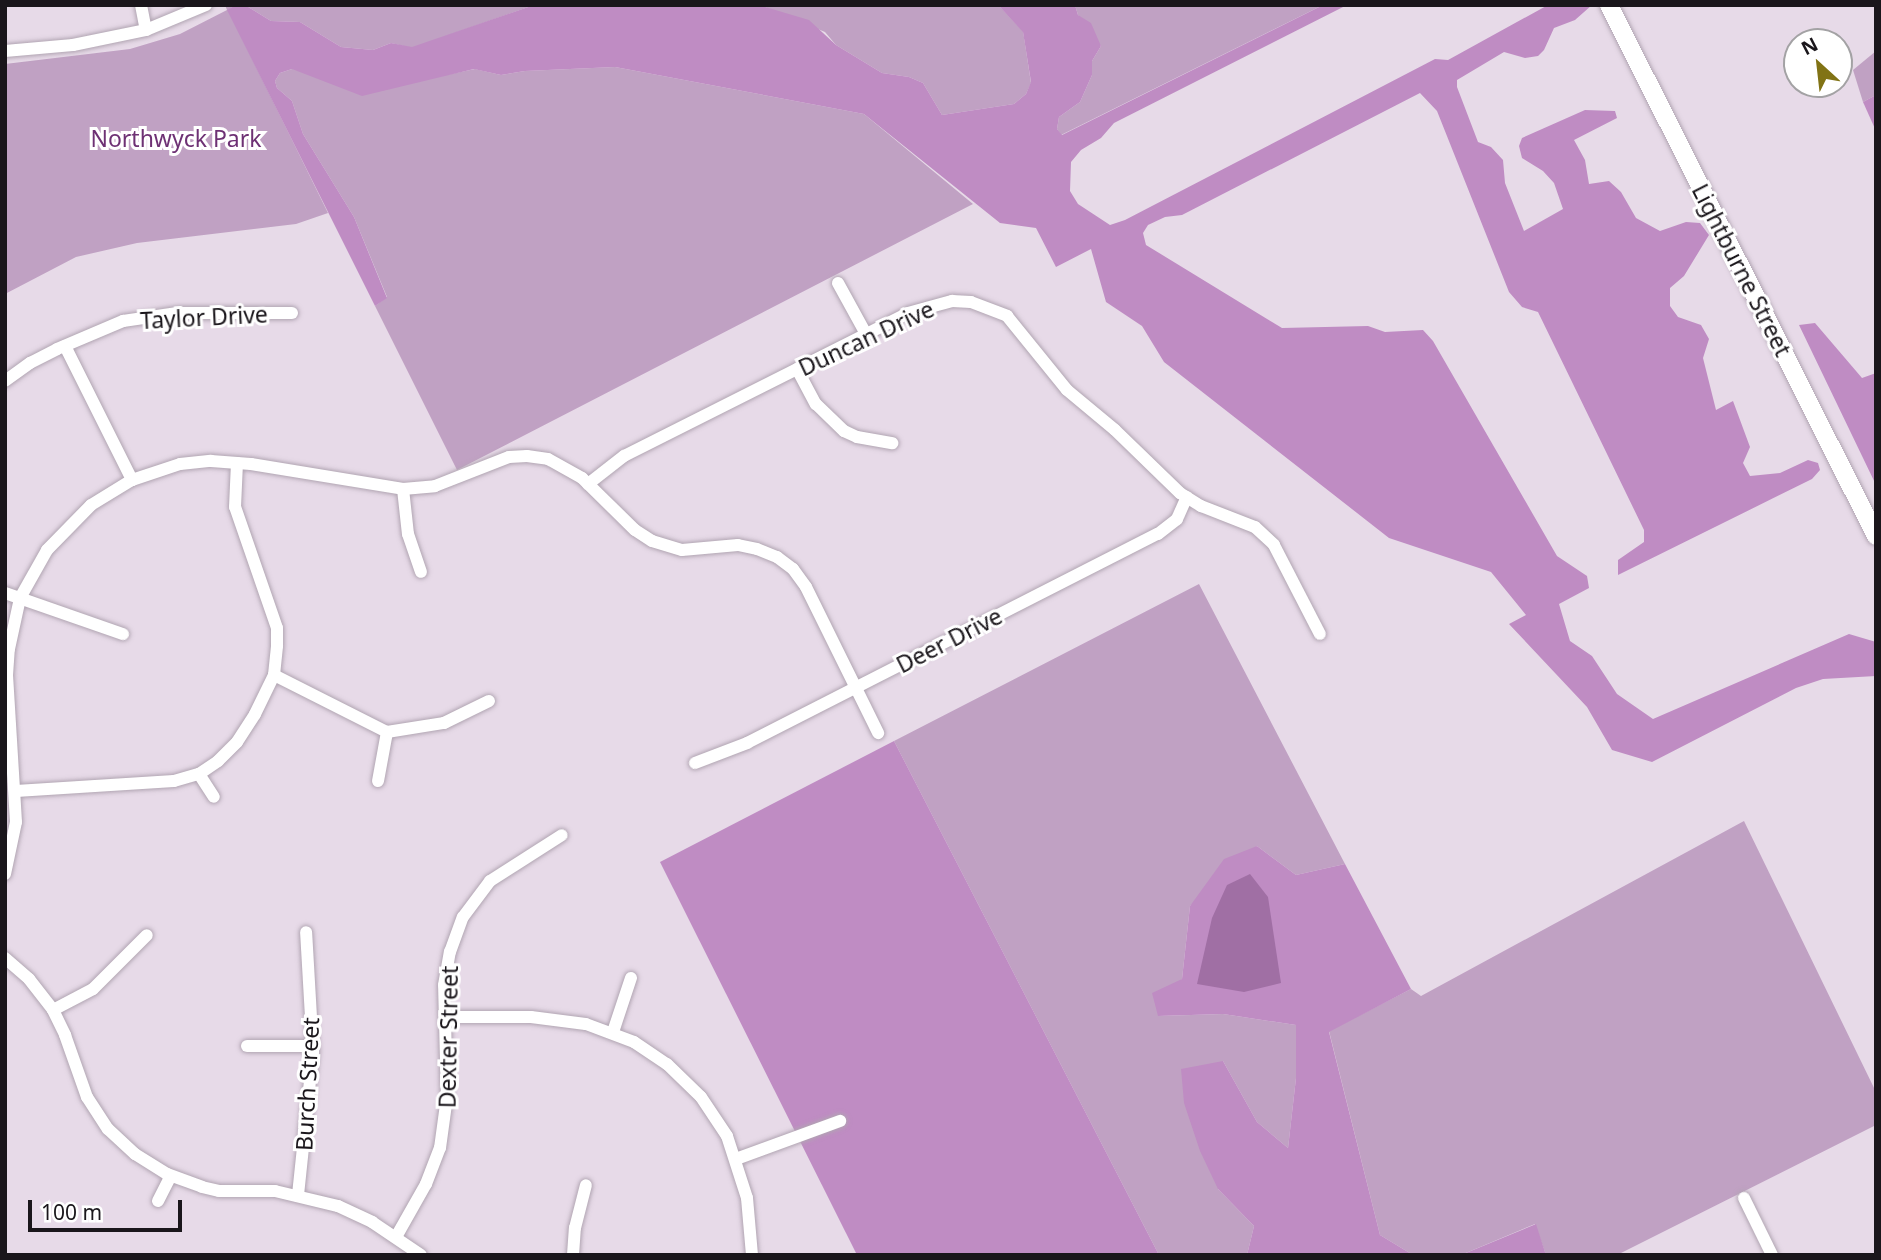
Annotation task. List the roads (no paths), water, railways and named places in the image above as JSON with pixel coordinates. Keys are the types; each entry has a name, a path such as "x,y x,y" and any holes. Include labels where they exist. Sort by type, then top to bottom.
{"main road":[{"name":"Lightburne Street","path":"1609,5 1876,536"}],"street":[{"path":"141,5 146,30"},
{"path":"5,51 73,45 146,30 206,5"},
{"path":"838,283 866,334"},
{"name":"Duncan Drive","path":"588,484 624,456 931,304 952,301 990,306 1007,316 1082,405 1115,430 1187,497 1201,506 1255,527 1274,545 1320,634"},
{"name":"Taylor Drive","path":"5,381 30,363 123,321 150,315 292,313"},
{"path":"65,346 132,480"},
{"path":"797,369 816,404 844,430 857,437 892,443"},
{"path":"5,874 15,838 16,791 7,674 9,649 20,598 30,576 67,527 91,505 132,480 180,464 211,461 237,463 403,489 435,486 509,457 548,459 567,468 588,484 635,530 668,547 682,550 738,545 777,557 793,569 806,587 878,733"},
{"path":"16,791 139,786 199,774 218,761 237,741 256,714 274,675 276,628 235,507 237,463"},
{"path":"403,489 408,534 421,572"},
{"name":"Deer Drive","path":"695,763 747,743 1158,534 1177,519 1187,497"},
{"path":"5,593 123,634"},
{"path":"274,675 387,732 444,723 489,701"},
{"path":"378,781 387,732"},
{"path":"199,774 214,797"},
{"name":"Dexter Street","path":"396,1237 426,1184 440,1148 447,1097 446,968 471,904 502,872 562,835"},
{"name":"Burch Street","path":"298,1195 310,1101 313,1046 306,932"},
{"path":"52,1010 93,989 147,935"},
{"path":"5,958 29,979 52,1010 65,1035 79,1081 97,1114 135,1154 172,1177 219,1191 247,1189 298,1195 356,1213 421,1255"},
{"path":"613,1032 631,978"},
{"path":"445,1017 559,1019 613,1032 654,1054 685,1079 715,1116 736,1159 747,1198 752,1255"},
{"path":"247,1046 313,1046"},
{"path":"736,1159 840,1121"},
{"path":"158,1201 172,1177"},
{"path":"573,1255 575,1228 586,1185"},
{"path":"1744,1198 1772,1255"}],"park label":[{"name":"Northwyck Park","path":"176,138"}]}
